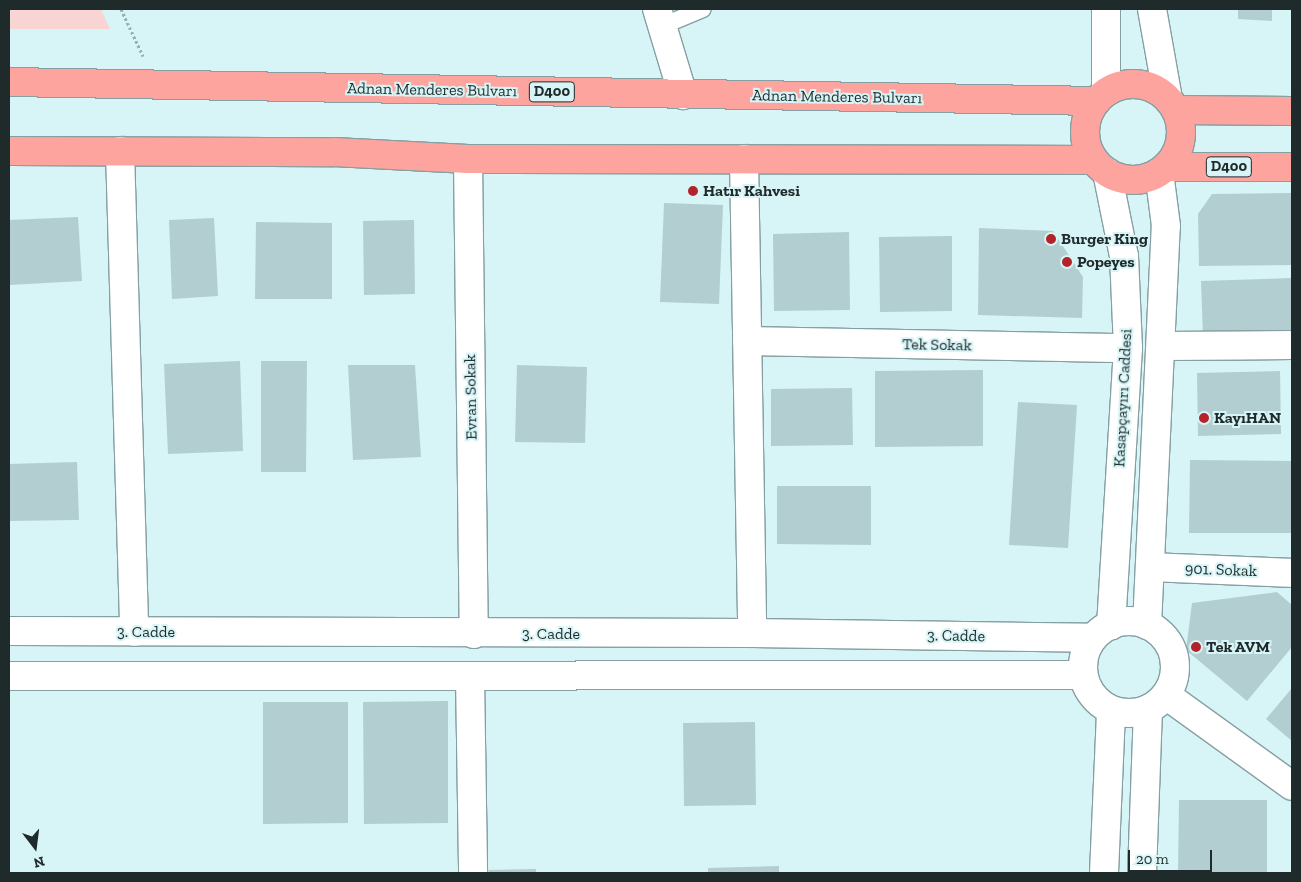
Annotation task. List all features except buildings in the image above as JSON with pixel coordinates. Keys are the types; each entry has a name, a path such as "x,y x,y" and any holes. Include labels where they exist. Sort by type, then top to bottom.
{"highway":[{"name":"Adnan Menderes Bulvarı","path":"9,82 683,94 1101,96"},
{"path":"1100,166 1087,146 1085,130 1088,115 1101,96 1131,84 1145,85 1172,104 1292,111"},
{"path":"9,151 334,152 468,159 744,159 1100,166 1133,180 1163,170 1176,154 1181,140 1172,104"},
{"name":"D400","path":"1163,170 1292,167"}],"street":[{"path":"1101,96 1106,9"},
{"path":"1152,9 1172,104"},
{"path":"660,17 683,94"},
{"path":"120,151 134,632"},
{"name":"Evran Sokak","path":"468,159 474,634"},
{"path":"744,159 752,633"},
{"name":"Kasapçayırı Caddesi","path":"1100,166 1124,256 1128,348 1102,632"},
{"path":"1147,625 1162,346 1166,226 1163,170"},
{"name":"Tek Sokak","path":"747,342 1128,348"},
{"path":"1162,346 1292,345"},
{"name":"901. Sokak","path":"1151,567 1292,573"},
{"path":"1142,873 1157,702 1172,683 1174,656 1168,643 1147,625 1122,622 1102,632 1086,650 1083,675 1088,690 1098,702 1111,710 1123,713 1157,702 1292,786"},
{"name":"3. Cadde","path":"9,631 474,634 1102,632"},
{"path":"9,676 1083,675"},
{"path":"470,676 473,873"},
{"path":"1104,873 1111,710"}],"lane":[{"path":"660,17 703,9"}],"path":[{"path":"121,9 156,86"}],"shaded area":[{"path":"9,9 101,9 110,29 9,29"}],"place":[{"name":"Hatır Kahvesi","path":"693,191"},
{"name":"Burger King","path":"1051,239"},
{"name":"Popeyes","path":"1067,262"},
{"name":"KayıHAN","path":"1204,418"},
{"name":"Tek AVM","path":"1196,647"}]}
